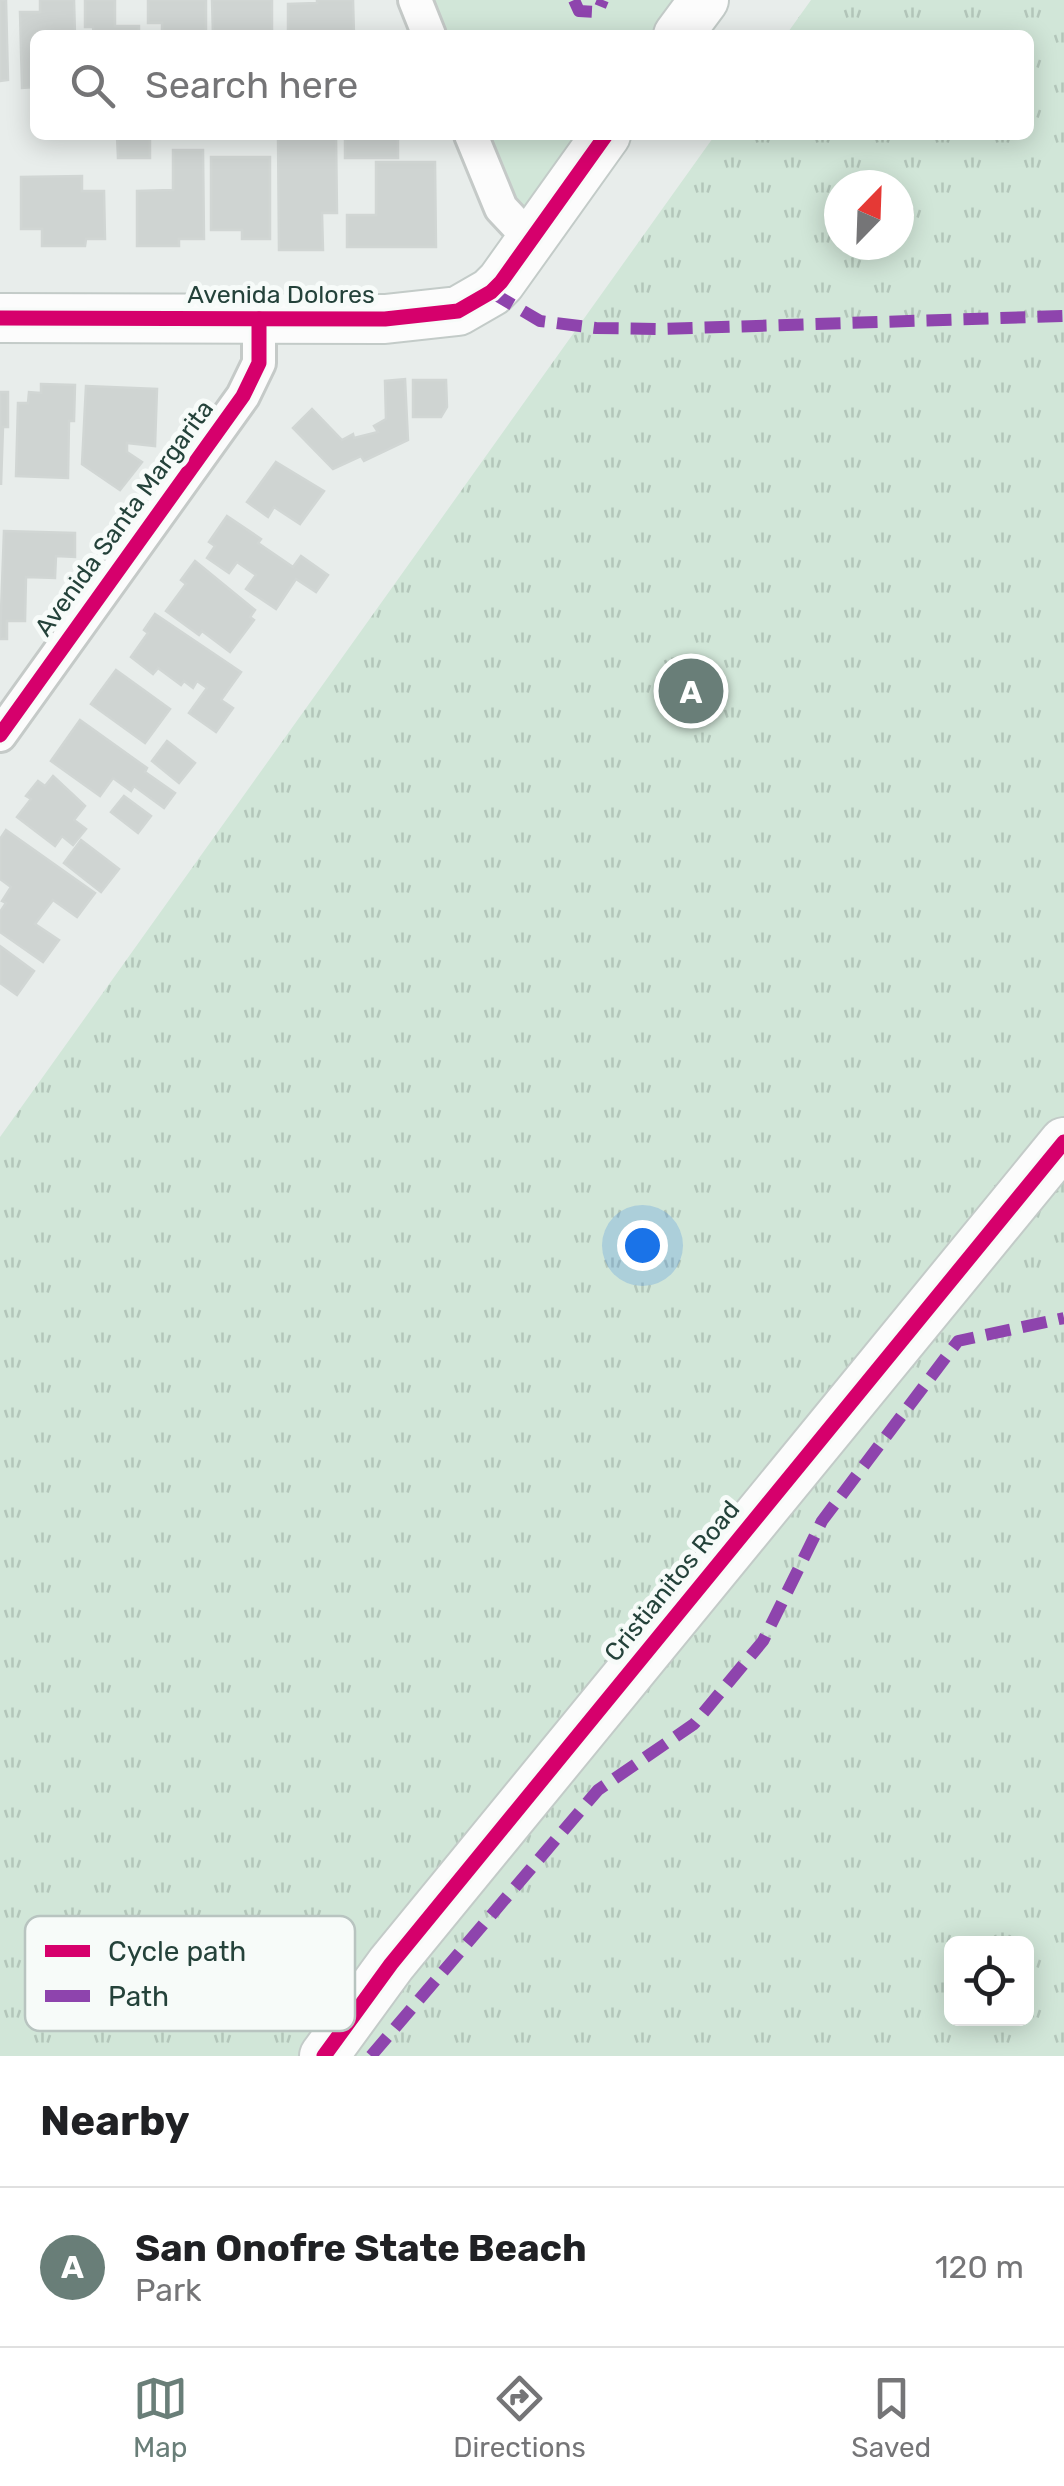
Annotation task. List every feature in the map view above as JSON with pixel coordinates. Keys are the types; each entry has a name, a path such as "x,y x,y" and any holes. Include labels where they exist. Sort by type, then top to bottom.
{"street":[{"path":"415,0 428,30"},
{"path":"682,30 704,0"},
{"path":"473,140 501,208 531,240 602,140"},
{"name":"Avenida Dolores","path":"0,318 385,319 458,311 491,292 531,240"},
{"name":"Avenida Santa Margarita","path":"0,734 243,396 259,363 259,319"},
{"name":"Cristianitos Road","path":"355,2013 391,1964 1064,1142"},
{"name":"Cristianitos Road","path":"324,2056 342,2031"}],"green space":[{"path":"429,0 677,0 655,30 442,30"},
{"path":"811,0 1064,0 1064,2056 0,2056 0,1137 711,140 1034,140 1034,30 790,30"},
{"path":"489,140 576,140 521,216"}],"building":[{"path":"0,0 6,0 8,80 0,81"},
{"path":"40,0 74,0 75,30 30,30 30,87 22,88 20,12 40,12"},
{"path":"85,0 115,0 115,26 139,26 139,30 93,30 85,27"},
{"path":"148,0 206,0 206,30 162,30 162,23 148,23"},
{"path":"212,0 272,0 272,30 213,30"},
{"path":"353,0 354,30 288,30 288,4"},
{"path":"117,140 150,140 150,158 118,158"},
{"path":"278,140 336,140 337,213 322,213 323,250 279,250"},
{"path":"345,140 398,140 398,158 345,158"},
{"path":"173,150 203,150 204,239 179,239 179,246 137,246 137,191 173,190"},
{"path":"211,157 270,157 270,239 242,239 242,230 211,230"},
{"path":"376,162 435,162 436,247 347,247 347,215 376,215"},
{"path":"82,176 82,191 104,191 105,239 86,239 85,246 42,246 42,229 21,229 21,177"},
{"path":"405,379 408,440 364,461 361,456 333,469 293,428 312,409 342,440 353,434 354,438 378,432 374,426 386,419 385,381"},
{"path":"413,380 446,380 447,407 441,417 413,417"},
{"path":"41,384 75,385 74,421 69,421 68,478 16,476 18,403 28,403 29,392 41,393"},
{"path":"86,386 157,389 155,446 127,443 127,452 142,462 120,490 82,464"},
{"path":"0,392 8,392 1,485"},
{"path":"276,462 324,491 300,524 274,507 268,517 247,502"},
{"path":"227,516 293,567 301,556 328,575 316,592 296,579 276,609 246,589 256,575 237,562 229,573 207,558 215,546 209,542"},
{"path":"4,531 75,533 75,557 56,556 55,578 26,577 25,621 7,621 7,639 0,639"},
{"path":"195,561 255,610 250,617 254,620 230,652 166,611 186,584 181,580"},
{"path":"155,614 241,672 221,700 233,708 216,732 189,713 207,688 197,681 193,688 184,681 181,685 158,668 153,674 131,657 148,633 144,630"},
{"path":"116,670 170,709 145,743 91,704"},
{"path":"80,720 175,793 164,808 134,786 131,791 113,778 100,796 51,761"},
{"path":"167,741 195,763 179,783 152,761"},
{"path":"53,776 85,806 74,820 86,829 73,845 62,836 55,846 17,817 31,799 26,796 38,781 45,786"},
{"path":"124,796 151,816 138,833 111,812"},
{"path":"6,830 95,893 77,917 53,900 35,924 59,940 43,962 0,932 0,912 6,903 2,901 11,887 0,879 0,839"},
{"path":"81,840 119,869 101,892 64,863"},
{"path":"0,946 34,971 17,995 0,983"}],"marked path":[{"path":"574,0 579,11 598,12 603,0"},
{"path":"491,292 540,321 596,328 1064,316"},
{"path":"371,2056 598,1790 694,1724 763,1641 822,1521 958,1341 1064,1318"}],"cycle path":[{"path":"0,318 385,319 458,311 501,282 602,140"},
{"path":"0,735 243,396 259,363 259,319"},
{"path":"355,2013 391,1964 1064,1142"},
{"path":"324,2056 342,2031"}],"place":[{"name":"San Onofre State Beach","path":"691,691"}]}
